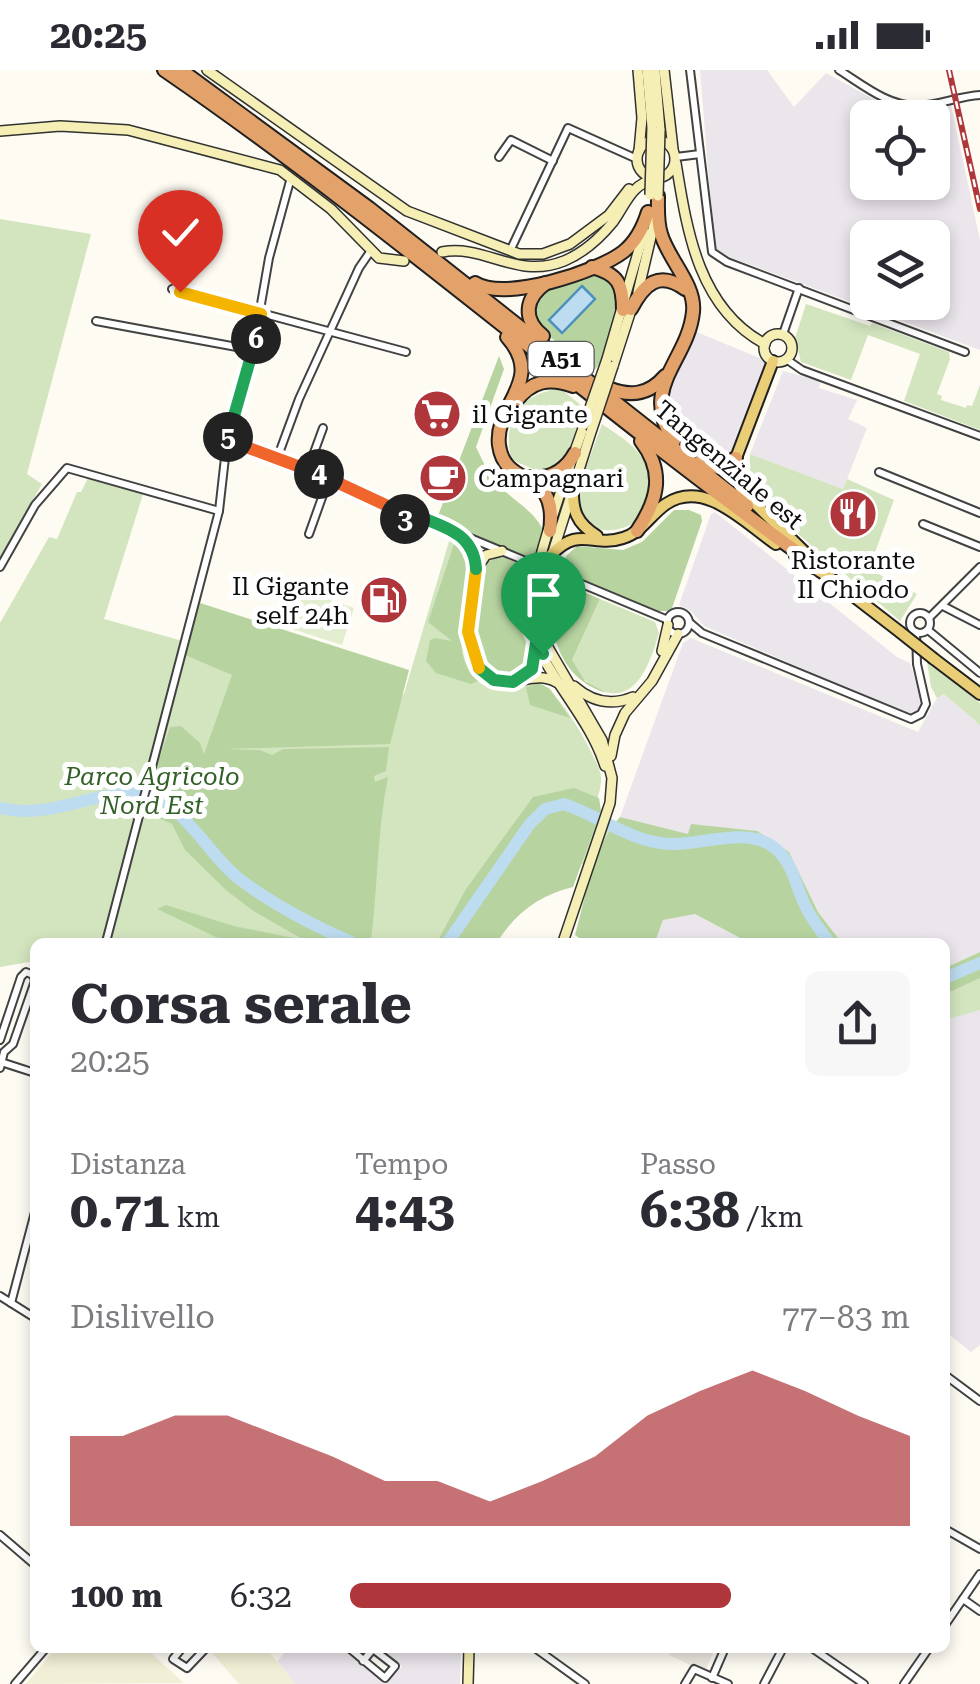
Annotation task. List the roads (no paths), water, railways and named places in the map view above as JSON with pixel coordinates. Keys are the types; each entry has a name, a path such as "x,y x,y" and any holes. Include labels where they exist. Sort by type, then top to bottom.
{"highway":[{"name":"Tangenziale est","path":"164,70 269,144 478,307 681,451 801,554"},
{"name":"Tangenziale est","path":"182,70 442,259 570,365 626,424 801,554"},
{"path":"654,195 660,232 693,303 660,410 663,424 681,451 713,468 736,458"},
{"path":"442,259 489,290 548,282 592,267 627,248 639,234 648,212"},
{"path":"592,267 607,271 618,280 627,309"},
{"path":"627,309 644,286 656,280 668,279 688,290"},
{"path":"548,282 533,294 529,316 534,328 558,348 570,365"},
{"path":"478,307 484,319 507,338 520,356 522,374 499,444 506,463 540,486 548,497 552,508 550,531"},
{"path":"511,406 526,389 546,381 637,394 656,387 672,366"},
{"path":"626,424 648,452 657,482 654,504 637,531"},
{"path":"517,474 551,476 566,466 575,453"}],"main road":[{"path":"207,70 407,211 510,250 544,254 567,246 616,208 629,189"},
{"path":"622,206 638,158 642,118 638,70"},
{"path":"647,70 656,128"},
{"path":"519,680 534,664 539,596 588,429 651,244 655,70"},
{"path":"664,70 682,201 696,260 733,319 765,344"},
{"path":"0,131 60,126 128,130 256,162 313,195 370,252 386,262 404,261"},
{"path":"638,158 653,140 664,142 675,156"},
{"path":"442,259 465,251 521,268 542,267 576,255 604,232 639,184 670,173 675,156"},
{"path":"638,158 644,174 673,186 682,201"},
{"path":"627,309 654,195"},
{"path":"581,236 604,232"},
{"path":"773,334 783,334 792,344 786,359 774,361 766,354 765,344 773,334"},
{"path":"774,361 736,458 736,475 742,492 832,579"},
{"path":"588,429 575,453 531,591 529,612 537,636 603,759 610,803"},
{"path":"573,486 576,517 603,539"},
{"path":"551,555 569,540 582,537 619,540 637,531 672,501 689,497 709,499 832,579"},
{"path":"460,534 478,556"},
{"path":"481,542 468,632 477,665 494,680 509,683 544,677 566,690"},
{"path":"478,556 502,551"},
{"path":"801,554 980,694"},
{"path":"660,664 668,623"},
{"path":"564,938 610,803 610,766 618,726 681,633"},
{"path":"537,636 592,721 610,766"},
{"path":"564,676 580,692 603,702 621,702 640,693"},
{"path":"468,1653 468,1684"}],"street":[{"path":"690,70 712,252 727,262 964,352"},
{"path":"839,70 902,104 922,106 980,95"},
{"path":"510,250 568,128 638,158"},
{"path":"499,157 510,140 553,160"},
{"path":"675,156 700,154"},
{"path":"107,938 219,511 227,440 254,350 269,258 291,179"},
{"path":"278,456 299,398 370,252"},
{"path":"783,334 799,288"},
{"path":"172,290 406,352"},
{"path":"96,321 254,350"},
{"path":"786,359 802,370 980,436"},
{"path":"308,470 324,428"},
{"path":"227,440 329,478 392,508 398,519 410,513"},
{"path":"0,567 35,505 67,468 219,511"},
{"path":"879,472 980,513"},
{"path":"309,534 329,478"},
{"path":"392,508 398,500 404,501 410,513 534,564"},
{"path":"923,524 980,548"},
{"path":"928,630 929,618 980,568"},
{"path":"552,572 668,623 681,633 702,633"},
{"path":"943,606 980,625"},
{"path":"668,623 671,615 680,612 702,633 911,719 917,718 926,704 917,664 916,632 910,624 921,613 929,618"},
{"path":"681,633 689,622"},
{"path":"916,632 928,630 980,673"},
{"path":"30,974 21,977 0,1040 4,1052 1,1064 30,1073"},
{"path":"4,1052 13,1044 30,994"},
{"path":"7,1018 21,1022"},
{"path":"11,1303 30,1231"},
{"path":"0,1296 30,1315"},
{"path":"950,1378 979,1398"},
{"path":"950,1532 980,1549"},
{"path":"0,1535 30,1561"},
{"path":"950,1617 980,1574"},
{"path":"962,1599 980,1612"},
{"path":"15,1684 42,1653"},
{"path":"178,1653 173,1658 184,1668 202,1653"},
{"path":"355,1653 385,1678 395,1666 379,1653"},
{"path":"364,1660 369,1653"},
{"path":"543,1653 585,1684"},
{"path":"712,1678 723,1653"},
{"path":"767,1683 782,1653"},
{"path":"819,1653 864,1684"},
{"path":"904,1684 923,1653"},
{"path":"685,1662 691,1670 728,1684"},
{"path":"685,1684 691,1670"}],"water":[{"path":"582,286 595,299 562,333 549,320"}],"waterway":[{"path":"0,808 40,810 116,794 150,797 176,812 227,868 251,888 343,938"},
{"path":"451,938 529,825 545,809 564,804 656,842 684,844 739,837 765,842 786,861 806,908 826,938"},
{"path":"950,976 980,963"}],"railway":[{"path":"949,70 980,209"}],"place":[{"name":"il Gigante","path":"437,414"},
{"name":"Campagnari","path":"443,478"},
{"name":"Ristorante Il Chiodo","path":"853,514"},
{"name":"Il Gigante self 24h","path":"384,600"}],"park label":[{"name":"Parco Agricolo Nord Est","path":"152,790"}]}
